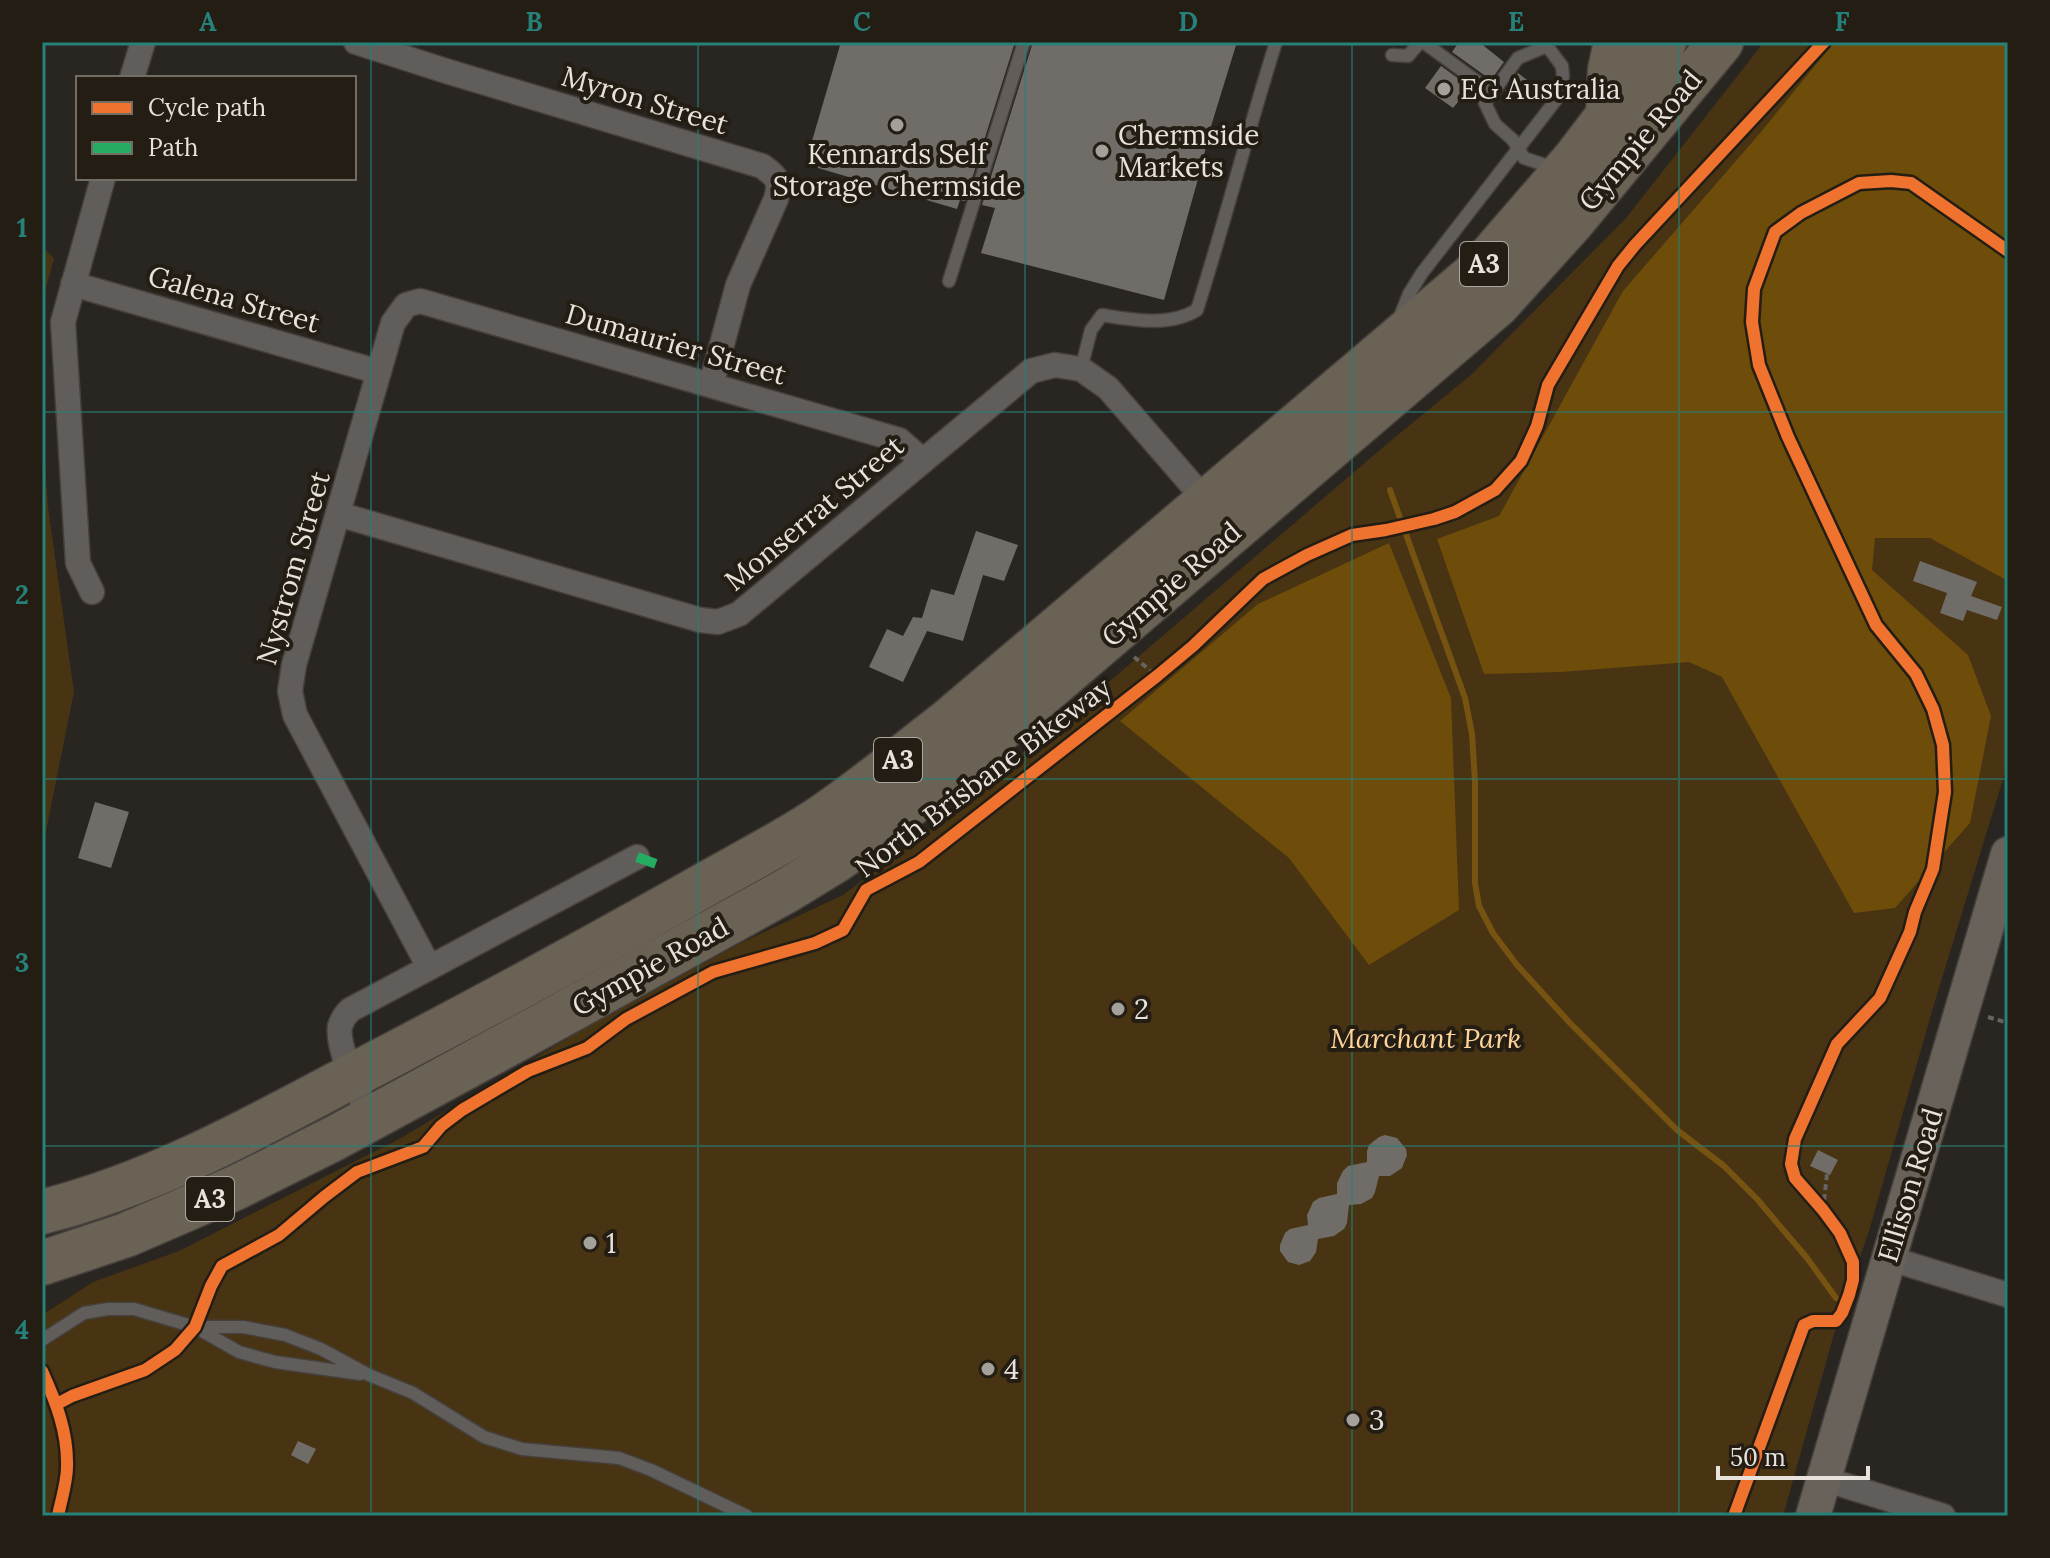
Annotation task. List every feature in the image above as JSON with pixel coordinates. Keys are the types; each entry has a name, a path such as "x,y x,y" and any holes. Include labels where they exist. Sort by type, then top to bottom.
{"highway":[{"path":"1608,116 1610,70 1616,42"},
{"name":"Gympie Road","path":"42,1212 93,1199 173,1167 258,1125 550,972 815,821 946,723 1477,272 1561,175 1664,42"},
{"name":"Gympie Road","path":"42,1263 126,1235 291,1161 786,891 879,830 1497,305 1572,222 1721,42"}],"main road":[{"name":"Ellison Road","path":"1813,1516 2008,854"}],"street":[{"path":"133,76 143,42"},
{"name":"Myron Street","path":"356,42 762,166 776,177 779,188 776,199 738,285 711,385"},
{"path":"92,592 78,563 63,322 102,180"},
{"name":"Galena Street","path":"73,284 379,372"},
{"name":"Dumaurier Street","path":"406,305 420,301 899,440 923,461"},
{"name":"Nystrom Street","path":"406,305 393,323 294,665 290,691 295,715 429,967"},
{"name":"Monserrat Street","path":"338,514 700,620 718,622 739,614 1031,371 1055,365 1081,369"},
{"path":"1081,369 1108,388 1206,501"},
{"path":"370,1119 352,1076 340,1034 340,1025 350,1010 637,857"},
{"path":"1888,1258 2008,1295"},
{"path":"1824,1479 1943,1516"}],"lane":[{"path":"949,281 1024,42"},
{"path":"1081,369 1091,330 1102,315 1131,320 1168,320 1197,310 1276,42"},
{"path":"1392,55 1408,56 1421,42 1493,93"},
{"path":"1381,354 1422,273 1518,148 1559,96 1562,66 1547,46 1518,58 1485,103 1495,124 1513,140 1518,148 1524,158 1548,166 1561,175"},
{"path":"42,1340 84,1313 134,1309 195,1327 239,1352 275,1362 369,1375"},
{"path":"195,1327 243,1327 285,1335 413,1393 484,1437 522,1449 619,1458 747,1516"}],"path":[{"path":"1131,654 1157,676"},
{"path":"1823,1210 1827,1174"},
{"path":"1814,1199 1832,1221"}],"green space":[{"name":"Marchant Park","path":"1764,42 2008,42 2008,763 1869,1231 1836,1327 1783,1516 42,1516 42,1315 93,1282 179,1251 401,1138 585,1028 743,942 843,895 939,822 1103,687 1472,374 1626,218"},
{"path":"42,246 54,259 42,302"},
{"path":"42,416 48,507 74,692 42,851"}],"shaded area":[{"path":"1834,42 2008,42 2008,581 1930,538 1875,538 1872,570 1968,655 1991,716 1970,823 1895,908 1854,913 1722,677 1689,662 1561,672 1484,674 1437,539 1499,516 1623,291 1761,132"},
{"path":"1389,543 1451,698 1459,910 1369,965 1289,858 1120,721 1258,604"}],"building":[{"name":"Kennards Self Storage Chermside","path":"841,42 1015,42 965,201 960,200 957,209 818,168 809,151"},
{"name":"Chermside Markets","path":"1033,42 1237,42 1164,300 981,253 995,208 982,205"},
{"path":"1459,42 1479,42 1504,62 1491,80 1452,52"},
{"name":"EG Australia","path":"1441,66 1470,87 1453,108 1425,88"},
{"path":"1518,73 1527,80 1513,98 1505,91"},
{"path":"976,531 1018,545 1004,581 983,575 963,641 927,631 903,682 869,667 887,629 903,636 913,617 922,618 931,589 954,595"},
{"path":"1920,561 1977,582 1971,596 2002,607 1997,620 1967,610 1963,621 1940,613 1947,593 1913,581"},
{"path":"95,802 129,812 111,868 78,858"},
{"path":"1385,1135 1397,1138 1406,1149 1402,1168 1390,1176 1379,1176 1372,1198 1361,1204 1349,1205 1344,1229 1334,1236 1318,1239 1316,1252 1310,1261 1299,1265 1288,1262 1280,1251 1285,1233 1308,1225 1307,1215 1313,1202 1337,1194 1337,1183 1343,1171 1348,1166 1367,1162 1369,1145"},
{"path":"1818,1150 1838,1160 1830,1175 1810,1166"},
{"path":"298,1441 316,1449 308,1464 291,1455"}],"waterway":[{"path":"1390,490 1465,698 1472,734 1475,782 1475,883 1479,906 1493,933 1517,965 1569,1022 1677,1130 1724,1166 1757,1199 1836,1298"}],"marked path":[{"path":"637,857 659,865"}],"cycle path":[{"name":"North Brisbane Bikeway","path":"57,1404 145,1370 175,1350 195,1327 222,1266 279,1235 357,1172 423,1147 441,1126 462,1110 528,1071 587,1048 626,1019 713,972 815,943 843,930 866,890 919,862 1157,676 1263,579 1352,535 1434,519 1455,512 1495,490 1521,461 1537,426 1548,385 1618,266 1824,42"},
{"path":"1734,1516 1804,1325 1813,1321 1836,1321 1849,1295 1853,1262 1840,1233 1795,1178 1791,1164 1795,1139 1837,1044 1880,998 1910,932 1933,869 1945,792 1943,745 1933,709 1916,674 1876,625 1788,437 1759,365 1752,322 1754,289 1775,232 1801,213 1859,183 1911,183 2008,251"},
{"path":"42,1371 63,1429 67,1454 67,1473 58,1516"}],"place":[{"name":"EG Australia","path":"1444,89"},
{"name":"Kennards Self Storage Chermside","path":"897,125"},
{"name":"Chermside Markets","path":"1102,151"},
{"name":"2","path":"1118,1009"},
{"name":"1","path":"590,1243"},
{"name":"4","path":"988,1369"},
{"name":"3","path":"1353,1420"}]}
